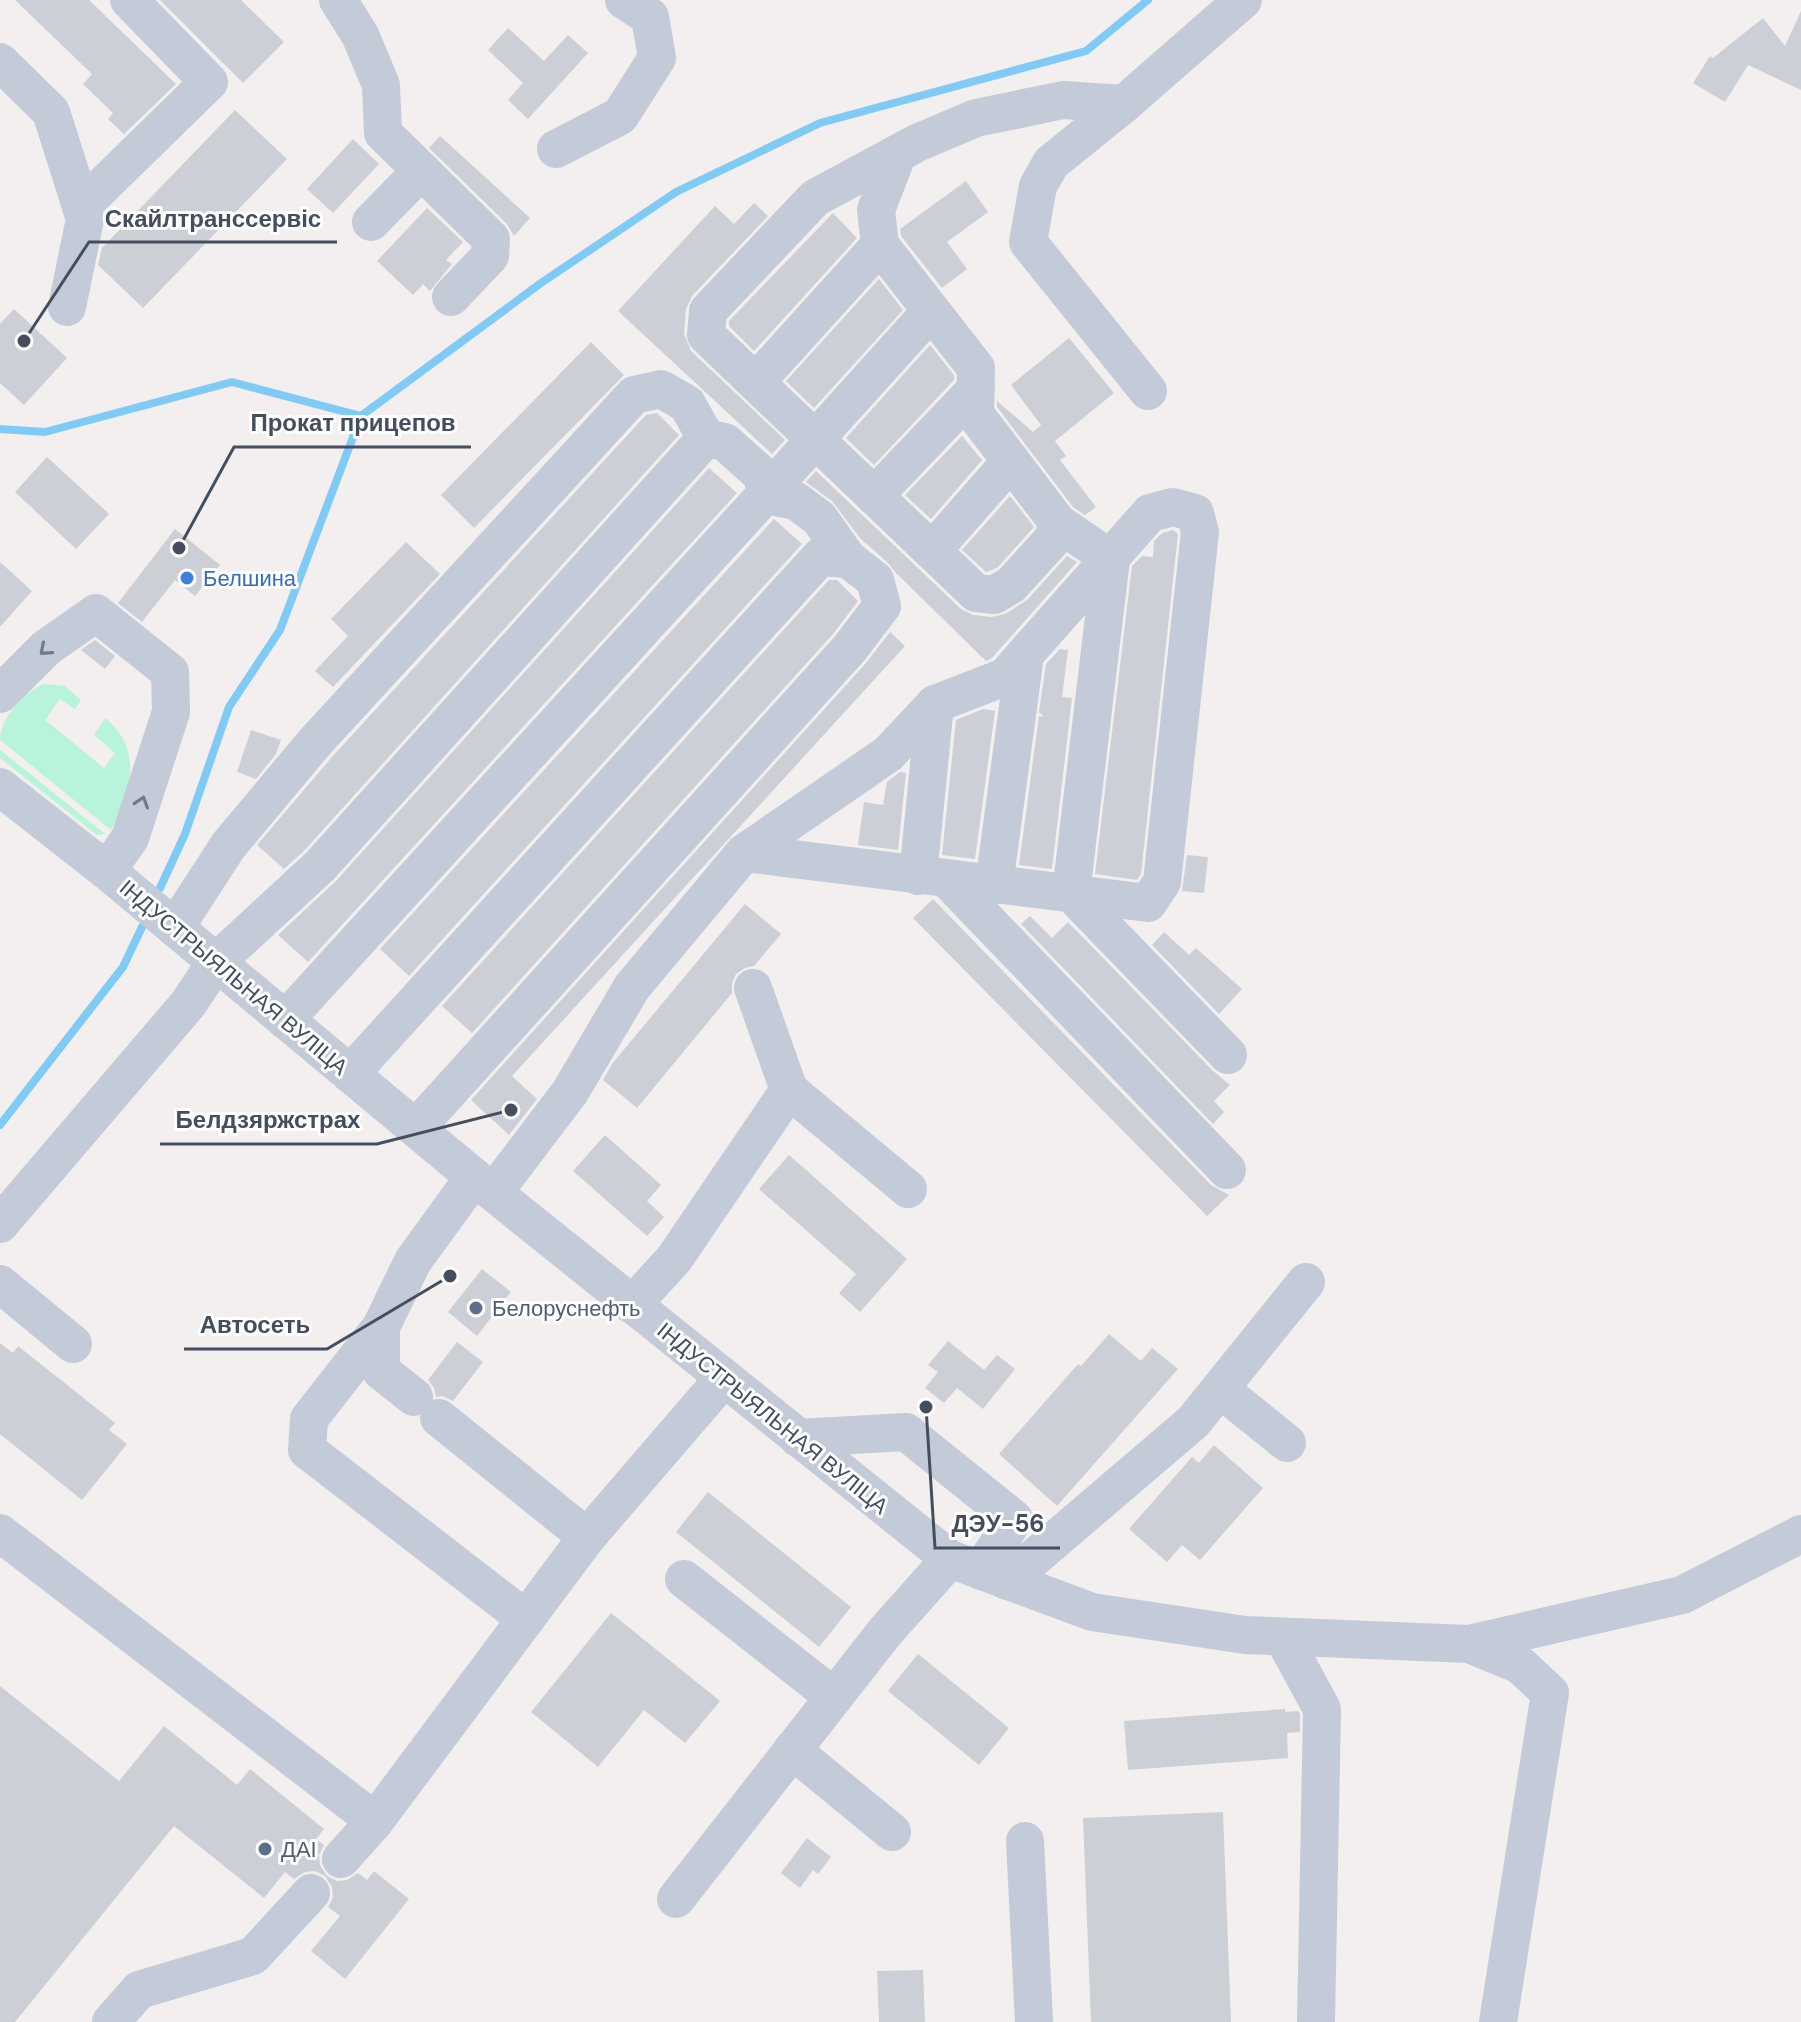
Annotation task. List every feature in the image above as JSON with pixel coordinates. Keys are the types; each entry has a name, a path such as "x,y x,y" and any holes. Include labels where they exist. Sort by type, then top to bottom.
{"street":[{"path":"81,207 209,82 129,0"},
{"path":"338,0 360,35 381,85 383,133 491,239 490,256 451,297"},
{"path":"556,149 620,116 657,58 650,17 624,0"},
{"path":"1148,391 1028,242 1038,186 1051,163 1243,0"},
{"path":"0,62 51,112 85,219 67,307"},
{"path":"1058,523 1053,539 1011,585 994,595 976,593 706,335 708,311 815,198 898,153 976,118 1063,100 1124,104"},
{"path":"898,153 876,210 880,245 976,368 975,414 1058,523 1111,559"},
{"path":"371,222 421,171"},
{"path":"756,382 880,245"},
{"path":"285,1020 931,311"},
{"path":"175,928 228,846 315,742 634,395 661,389 687,404 706,438 725,442 763,476 765,495"},
{"path":"874,496 976,389"},
{"path":"0,1224 188,1004 216,962 320,866 706,438"},
{"path":"932,551 1011,461"},
{"path":"416,1128 850,648 882,606 875,580 848,559 819,518 796,501 765,495"},
{"path":"526,1619 307,1450 309,1419 381,1327 413,1261 570,1092 632,987 744,853 888,754 935,704 1005,677 1150,513 1173,507 1195,513 1200,532 1162,882 1148,903 744,853"},
{"path":"350,1074 820,557 848,559"},
{"path":"1071,893 1111,559"},
{"path":"0,694 46,648 96,613 170,672 171,712 130,838 107,871"},
{"path":"994,885 1025,655"},
{"path":"935,704 933,878 1227,1170"},
{"name":"ІНДУСТРЫЯЛЬНАЯ ВУЛІЦА","path":"0,787 107,871 723,1379 798,1438 979,1570 1092,1612 1245,1635 1469,1644"},
{"path":"1071,893 1228,1055"},
{"path":"753,988 789,1090 908,1189"},
{"path":"632,1305 674,1259 789,1090"},
{"path":"676,1899 885,1632 979,1570 1056,1537 1193,1422 1306,1282"},
{"path":"0,1284 73,1344"},
{"path":"381,1327 381,1371 587,1537"},
{"path":"341,1859 375,1821 587,1537 723,1379"},
{"path":"1220,1389 1287,1443"},
{"path":"798,1438 906,1432 1014,1519 979,1570"},
{"path":"0,1533 375,1821"},
{"path":"1469,1644 1682,1595 1801,1534"},
{"path":"684,1579 834,1697"},
{"path":"1283,1637 1322,1709 1316,2022"},
{"path":"1469,1644 1520,1665 1550,1693 1498,2022"},
{"path":"792,1750 892,1832"},
{"path":"1025,1841 1034,2022"},
{"path":"111,2022 139,1990 253,1956 311,1893"}],"green space":[{"path":"43,684 65,686 81,700 75,709 60,699 45,720 104,768 115,753 94,735 105,718 125,743 129,756 128,786 111,830 0,740 4,723 14,708"},
{"path":"0,750 105,834 97,835 0,758"}],"building":[{"path":"15,0 89,0 176,84 124,134 108,119 113,113 83,84 92,74"},
{"path":"160,0 241,0 284,42 243,83"},
{"path":"1801,11 1801,90 1748,65 1725,102 1693,83 1710,56 1713,58 1763,18 1785,46"},
{"path":"508,28 544,61 568,35 588,53 528,119 508,100 523,83 488,50"},
{"path":"235,110 287,159 143,308 98,265 102,248"},
{"path":"440,136 530,218 514,236 506,223 429,148"},
{"path":"353,139 379,164 333,213 307,189"},
{"path":"966,181 988,212 947,242 967,269 942,288 901,236 900,229"},
{"path":"754,203 768,216 692,296 686,309 684,334 691,351 785,440 772,454 618,311 715,206 734,224"},
{"path":"427,208 463,242 446,260 452,264 430,291 423,284 413,295 377,261"},
{"path":"833,213 857,238 754,351 729,326 729,321"},
{"path":"879,279 903,310 814,408 786,381"},
{"path":"14,309 67,358 24,405 0,383 0,324"},
{"path":"1069,338 1114,393 1055,441 1066,456 1060,460 1096,507 1085,515 1073,507 997,407 997,401 1033,432 1041,425 1011,385"},
{"path":"591,342 624,375 474,528 441,495"},
{"path":"930,345 954,375 954,380 874,465 846,438"},
{"path":"657,413 679,435 304,851 284,869 257,845 332,757 646,415"},
{"path":"962,436 982,460 931,519 905,495"},
{"path":"47,457 109,514 76,549 15,492"},
{"path":"709,468 737,493 308,962 278,935 336,881"},
{"path":"816,471 961,609 973,615 992,617 1005,614 1027,600 1067,556 1077,562 986,661 860,538 832,501 806,482"},
{"path":"1010,496 1034,527 997,568 986,572 962,550"},
{"path":"774,519 802,544 409,976 380,949"},
{"path":"175,529 220,565 195,596 175,580 142,622 118,603"},
{"path":"1173,530 1178,534 1141,874 1137,880 1095,874 1132,566 1142,556 1153,557 1154,541 1162,533"},
{"path":"406,542 440,574 333,687 315,671 348,636 331,619"},
{"path":"0,562 32,591 0,627"},
{"path":"829,580 837,580 858,601 833,634 472,1033 442,1006"},
{"path":"890,632 905,646 512,1076 537,1099 509,1135 471,1100 866,663"},
{"path":"95,640 115,656 105,669 81,650"},
{"path":"1060,649 1068,650 1062,697 1072,698 1052,869 1019,865 1039,716 1044,717 1039,712 1046,664"},
{"path":"983,709 995,711 975,859 942,855 956,720"},
{"path":"251,730 281,740 276,754 256,779 237,772"},
{"path":"900,772 906,773 898,850 858,845 864,802 883,805 887,782"},
{"path":"1187,855 1208,857 1204,893 1182,891"},
{"path":"933,899 1211,1185 1229,1195 1207,1216 913,918"},
{"path":"745,904 781,934 754,966 736,974 732,993 637,1108 603,1080 612,1064"},
{"path":"1030,916 1052,938 1068,922 1230,1085 1214,1101 1224,1112 1213,1124 1021,924"},
{"path":"1164,932 1189,955 1196,948 1242,989 1219,1014 1152,945"},
{"path":"605,1135 661,1185 647,1201 664,1217 647,1236 573,1171"},
{"path":"789,1155 907,1259 860,1312 839,1293 856,1274 759,1189"},
{"path":"482,1269 511,1292 477,1336 448,1312"},
{"path":"1109,1334 1141,1361 1152,1348 1178,1369 1057,1506 999,1454 1078,1364 1081,1366"},
{"path":"948,1341 984,1370 997,1355 1015,1369 983,1409 957,1388 944,1403 925,1388 938,1372 928,1365"},
{"path":"457,1342 483,1362 453,1401 443,1396 436,1397 428,1380"},
{"path":"0,1343 13,1353 18,1346 115,1423 109,1430 127,1444 82,1500 0,1434"},
{"path":"1214,1445 1263,1488 1200,1560 1182,1545 1167,1562 1129,1529 1192,1457 1199,1463"},
{"path":"708,1492 851,1607 819,1647 676,1532"},
{"path":"611,1613 720,1701 685,1743 644,1710 598,1767 531,1712"},
{"path":"918,1654 1009,1728 979,1765 888,1691"},
{"path":"0,1686 119,1781 164,1726 237,1785 250,1769 324,1829 316,1839 324,1845 319,1855 320,1865 327,1876 337,1881 347,1880 358,1873 367,1880 374,1871 409,1899 345,1979 311,1951 340,1916 328,1907 333,1897 332,1887 325,1876 315,1871 305,1872 294,1879 285,1872 264,1898 174,1826 15,2022 0,2022"},
{"path":"1285,1709 1285,1712 1298,1711 1300,1714 1300,1732 1287,1733 1288,1758 1128,1770 1124,1721"},
{"path":"1223,1812 1231,2022 1091,2022 1083,1818"},
{"path":"807,1838 831,1857 818,1874 813,1870 800,1888 781,1873"},
{"path":"923,1970 925,2022 879,2022 877,1971"}],"waterway":[{"path":"160,888 185,834 229,707 280,630 361,416 541,283 676,192 820,123 1086,51 1148,0"},
{"path":"0,429 45,432 232,382 361,416"},
{"path":"0,1125 123,967 142,927"}],"place":[{"name":"Скайлтранссервіс","path":"24,341"},
{"name":"Прокат прицепов","path":"179,548"},
{"name":"Белшина","path":"187,578"},
{"name":"Белдзяржстрах","path":"511,1110"},
{"name":"Автосеть","path":"450,1276"},
{"name":"Белоруснефть","path":"476,1308"},
{"name":"ДЭУ-56","path":"926,1407"},
{"name":"ДАІ","path":"265,1849"}]}
